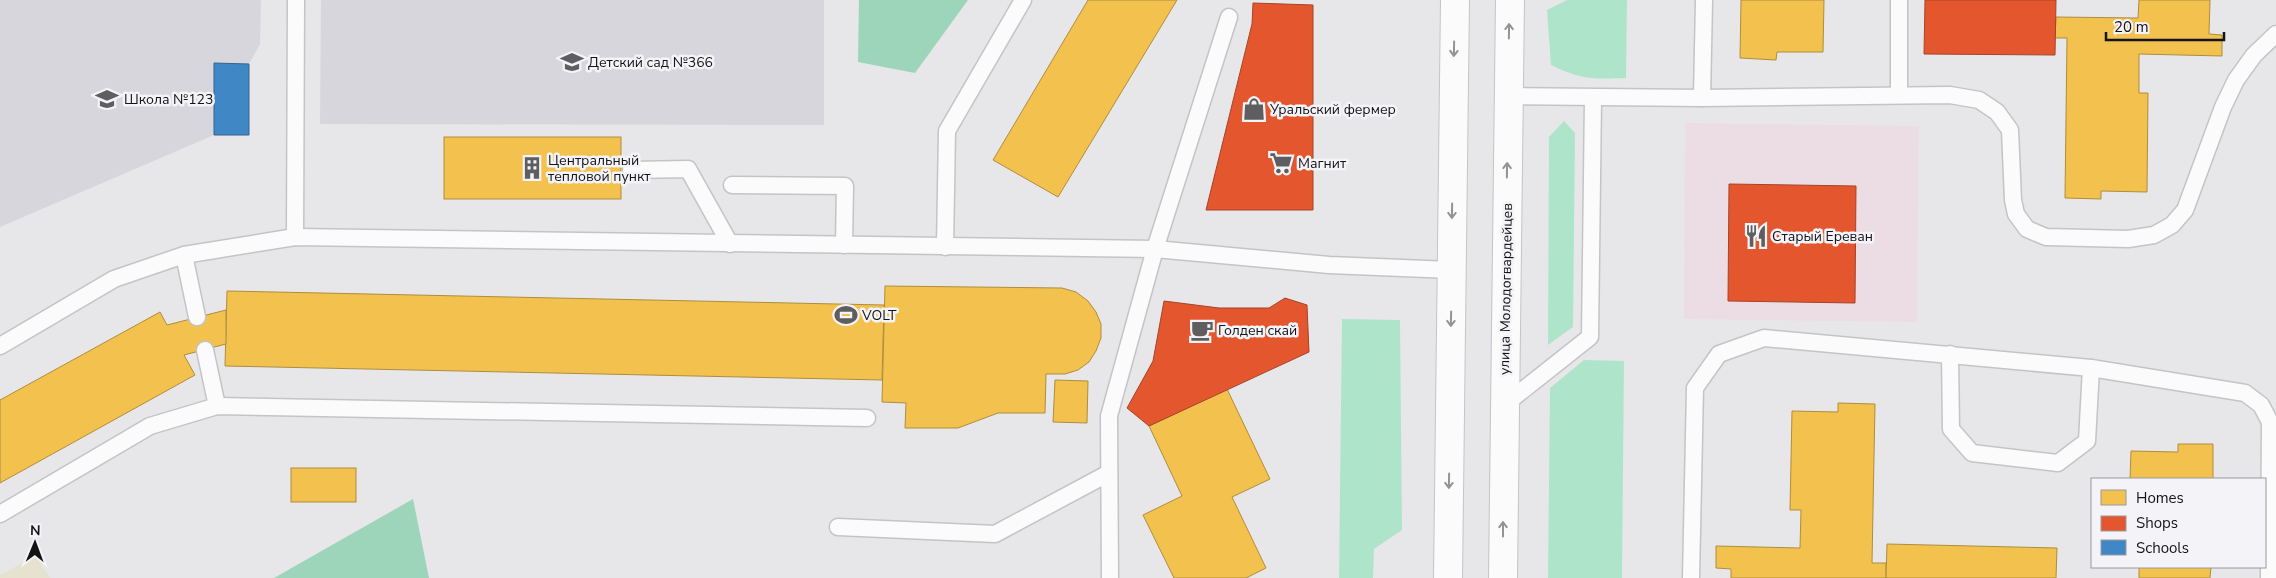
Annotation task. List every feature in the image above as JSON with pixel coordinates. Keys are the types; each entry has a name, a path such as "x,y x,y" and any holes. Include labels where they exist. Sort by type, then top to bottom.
{"main road":[{"path":"1448,578 1455,0"},
{"name":"улица Молодогвардейцев","path":"1502,578 1510,0"}],"lane":[{"path":"295,237 296,0"},
{"path":"945,247 947,131 1023,0"},
{"path":"1702,98 1704,0"},
{"path":"1899,0 1899,95"},
{"path":"1110,578 1109,416 1156,249 1230,17"},
{"path":"1509,96 1702,98 1950,95 1979,100 1997,112 2010,130 2013,200 2016,214 2027,229 2046,238 2128,239 2154,236 2172,225 2185,210 2223,107 2236,80 2254,55 2276,34"},
{"path":"1504,405 1590,337 1593,98"},
{"path":"631,170 688,169 730,244"},
{"path":"732,185 845,186 844,245"},
{"path":"0,346 114,279 184,255 295,237 1156,249 1329,265 1451,270"},
{"path":"184,255 197,317"},
{"path":"1691,578 1696,388 1718,354 1764,338 2091,368 2244,393 2261,405 2270,422 2269,578"},
{"path":"205,350 217,406"},
{"path":"1950,354 1951,429 1972,453 2058,463 2087,441 2091,368"},
{"path":"0,514 150,426 217,406 867,418"},
{"path":"838,527 995,534 1109,473"}],"shaded area":[{"name":"Школа №123","path":"0,0 261,0 260,44 249,64 214,63 214,135 0,227"},
{"name":"Детский сад №366","path":"321,0 824,0 824,125 320,124"},
{"path":"1685,123 1919,126 1917,322 1684,319"}],"green space":[{"path":"859,0 968,0 915,73 858,62"},
{"path":"1567,0 1627,0 1626,78 1588,78 1571,74 1551,65 1547,10"},
{"path":"1564,121 1575,133 1573,327 1548,345 1549,137"},
{"path":"1342,319 1400,320 1402,530 1374,549 1373,578 1339,578"},
{"path":"1584,360 1624,361 1622,578 1548,578 1550,388"},
{"path":"413,499 429,578 274,578"}],"sand":[{"path":"36,556 50,578 0,578 0,575"}],"building: Homes":[{"path":"1088,0 1177,0 1058,197 993,160"},
{"path":"1741,0 1824,0 1823,52 1777,52 1776,60 1740,58"},
{"path":"2139,0 2210,0 2209,34 2222,35 2222,56 2139,54 2139,93 2148,93 2147,192 2101,191 2101,199 2065,198 2067,38 2055,38 2056,17 2138,18"},
{"name":"Центральный тепловой пункт","path":"444,137 621,137 621,199 444,199"},
{"path":"885,286 1062,288 1076,292 1088,301 1096,312 1101,324 1101,338 1089,362 1078,370 1065,374 1046,374 1045,413 998,413 958,428 905,428 906,403 882,402"},
{"path":"227,291 884,305 882,380 225,366"},
{"path":"226,310 226,344 184,355 195,375 0,483 0,400 160,312 167,325"},
{"path":"1055,380 1088,381 1087,423 1053,422"},
{"path":"1227,389 1270,479 1232,497 1266,568 1246,578 1174,578 1143,515 1182,496 1149,426"},
{"path":"1838,403 1875,404 1872,563 1886,563 1886,578 1731,578 1731,569 1716,568 1716,546 1800,548 1801,510 1790,510 1792,411 1838,412"},
{"path":"2178,444 2213,444 2213,478 2130,478 2131,451 2178,452"},
{"path":"291,468 356,468 356,502 291,502"},
{"path":"1887,544 2057,548 2056,578 1886,578"},
{"path":"2139,568 2211,568 2210,578 2139,578"}],"building: Shops":[{"path":"1925,0 2056,0 2055,55 1924,54"},
{"path":"1253,3 1313,5 1313,210 1206,210 1252,24"},
{"path":"1729,184 1856,186 1855,303 1728,301"},
{"path":"1285,298 1307,305 1309,352 1149,426 1127,408 1153,361 1164,301 1219,308 1269,308"}],"building: Schools":[{"path":"214,63 249,64 249,135 214,135"}],"place":[{"name":"Детский сад №366","path":"572,62"},
{"name":"Школа №123","path":"107,99"},
{"name":"Уральский фермер","path":"1254,109"},
{"name":"Магнит","path":"1281,163"},
{"name":"Центральный тепловой пункт","path":"532,168"},
{"name":"Старый Ереван","path":"1756,236"},
{"name":"VOLT","path":"846,315"},
{"name":"Голден скай","path":"1202,330"}]}
